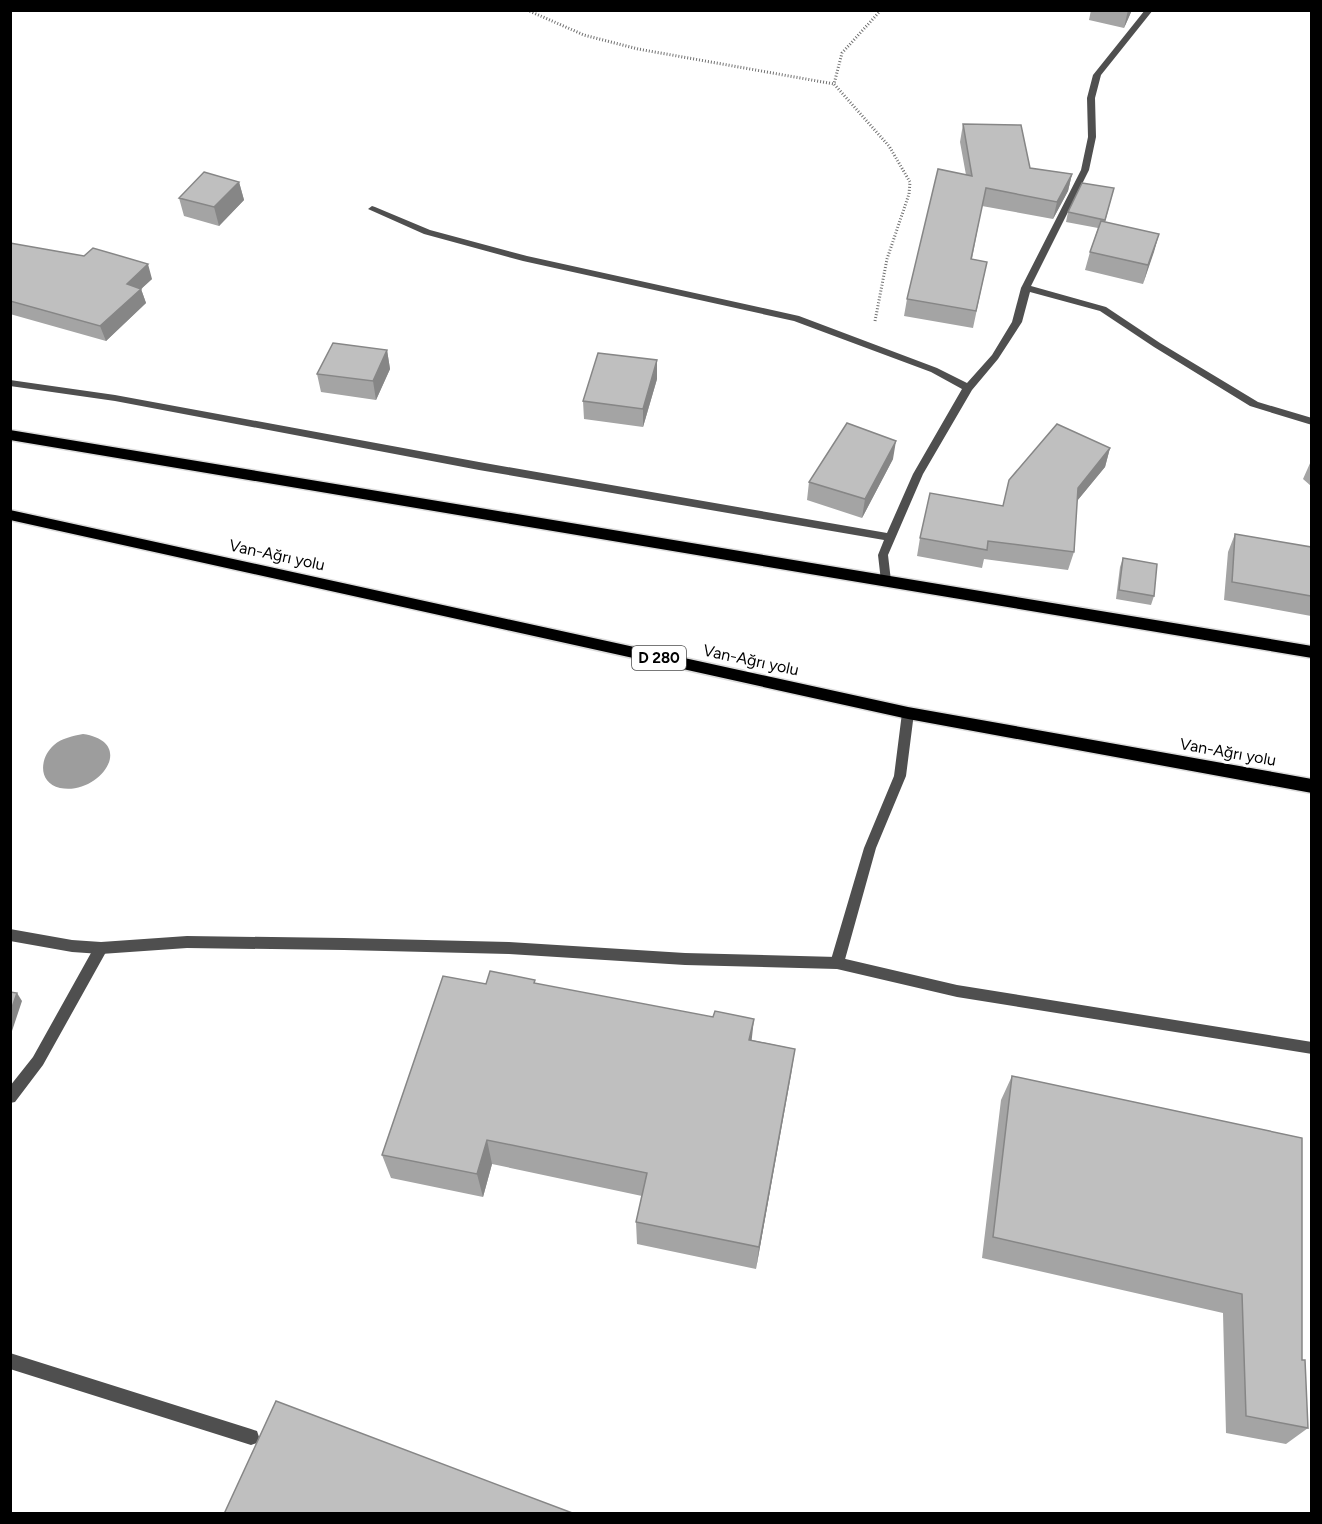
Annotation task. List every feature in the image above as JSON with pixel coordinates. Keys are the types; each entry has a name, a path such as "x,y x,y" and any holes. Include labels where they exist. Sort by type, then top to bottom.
{"highway":[{"path":"10,435 1311,652"},
{"name":"Van-Ağrı yolu","path":"10,515 908,713 1311,786"}],"street":[{"path":"886,581 883,555 918,474 968,388 995,357 1017,322 1026,288 1085,170 1092,137 1091,99 1097,75 1149,10"},
{"path":"372,209 427,232 526,258 796,318 934,370 968,388"},
{"path":"1026,288 1103,309 1254,404 1311,422"},
{"path":"10,383 115,398 479,466 889,537"},
{"path":"837,963 870,848 900,776 908,713"},
{"path":"10,935 72,946 101,948 187,942 344,944 509,948 686,959 837,963 957,991 1311,1048"},
{"path":"10,1097 38,1060 101,948"},
{"path":"10,1362 251,1437"}],"path":[{"path":"527,10 584,35 638,49 834,84 899,159 909,174 911,186 892,241 880,285 874,321 861,341"},
{"path":"834,84 842,53 880,10"}],"shaded area":[{"path":"83,734 99,739 108,747 110,757 107,767 99,777 88,784 74,788 60,788 53,785 44,776 43,770 49,750 60,741"}],"building":[{"path":"963,124 1021,125 1030,168 1072,174 1057,202 986,188 971,259 987,262 976,311 907,299 938,169 972,176"},
{"path":"204,172 239,182 214,207 179,198"},
{"path":"1082,183 1114,188 1105,220 1068,212"},
{"path":"1101,221 1159,234 1148,265 1090,252"},
{"path":"10,243 84,256 93,248 148,264 127,284 141,289 100,326 10,301"},
{"path":"333,343 387,350 373,381 317,374"},
{"path":"598,353 657,360 643,409 583,401"},
{"path":"847,423 896,441 865,499 809,482"},
{"path":"1057,424 1110,448 1078,488 1074,552 988,541 987,550 920,538 930,493 1003,506 1009,480"},
{"path":"1235,534 1311,547 1311,596 1232,582"},
{"path":"1123,558 1157,564 1154,596 1119,590"},
{"path":"490,971 535,980 534,983 713,1017 715,1011 754,1019 749,1040 795,1049 759,1247 636,1222 647,1173 487,1140 477,1174 382,1155 443,976 486,984"},
{"path":"10,992 17,993 10,1013"},
{"path":"1012,1076 1302,1138 1302,1360 1305,1360 1308,1428 1246,1416 1242,1294 993,1237"},
{"path":"276,1401 575,1514 224,1514"}]}
